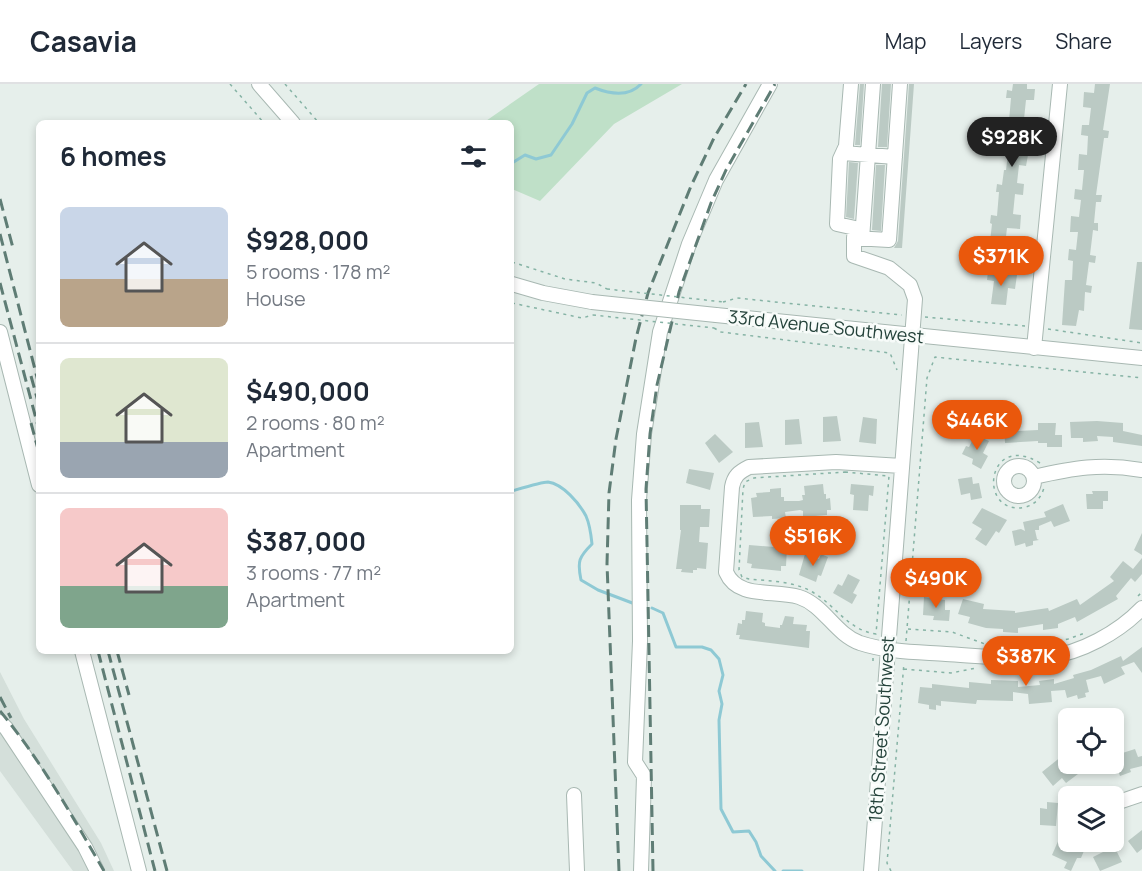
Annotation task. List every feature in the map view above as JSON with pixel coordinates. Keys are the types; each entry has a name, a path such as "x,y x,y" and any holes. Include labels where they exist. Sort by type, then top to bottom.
{"street":[{"path":"259,84 290,120"},
{"path":"642,871 644,776 635,762 639,641 639,500 644,434 660,332 689,244 716,180 770,84"},
{"path":"851,84 846,146 840,159 837,224 855,228 858,238"},
{"path":"858,238 868,156 873,84"},
{"path":"858,238 889,240 900,84"},
{"path":"1034,348 1060,84"},
{"path":"843,153 895,157"},
{"name":"18th Street Southwest","path":"858,238 854,256 889,268 910,285 915,299 872,871"},
{"name":"33rd Avenue Southwest","path":"514,285 592,309 1142,358"},
{"path":"0,332 36,473"},
{"path":"902,466 836,462 749,467 740,471 732,487 726,572 731,582 740,588 799,597 816,605 845,634 859,642 888,650 1014,658 1049,657 1073,651 1105,636 1133,618 1139,603"},
{"path":"1034,477 1081,466 1110,466 1142,470"},
{"path":"83,654 140,871"},
{"path":"0,722 85,847 97,871"},
{"path":"1124,804 1142,794"},
{"path":"574,795 577,871"}],"path":[{"path":"230,84 261,120"},
{"path":"285,84 316,120"},
{"path":"514,263 565,279 596,283 607,289 723,302 737,298 1025,326"},
{"path":"514,303 582,318 592,309 715,321"},
{"path":"1048,328 1142,343"},
{"path":"906,642 927,378 935,357 1142,378"},
{"path":"845,472 889,476 876,634 864,632 848,623 813,592 797,585 742,577 739,570 745,482 754,478 845,472"},
{"path":"1139,603 1142,592"},
{"path":"907,629 952,632 993,645"},
{"path":"1040,645 1090,631"},
{"path":"891,871 887,863 905,656"}],"shaded area":[{"path":"0,672 24,719 101,843 114,871 73,871 0,771"}],"green space":[{"path":"539,84 682,84 614,124 540,201 514,190 514,120 487,120"}],"building":[{"path":"860,84 864,84 860,145 855,145"},
{"path":"882,84 891,84 887,147 878,147"},
{"path":"909,84 914,84 902,248 894,248 898,241"},
{"path":"1013,84 1027,84 1027,89 1035,89 1034,100 1026,100 1024,119 1031,120 1029,135 1025,135 1024,154 1028,155 1026,166 1019,165 1017,183 1024,184 1023,195 1015,194 1013,214 1021,215 1020,229 1007,228 1004,253 989,251 992,224 990,223 991,215 997,216 999,192 996,192 997,184 1002,185 1004,170 1006,170 1008,154 1004,154 1005,146 1009,147 1010,129 1003,128 1004,121 1009,121 1011,98 1006,98 1007,90 1012,91"},
{"path":"1095,84 1110,84 1103,130 1109,131 1108,138 1104,138 1096,195 1102,195 1101,202 1096,202 1094,223 1098,223 1098,231 1093,230 1090,255 1096,256 1095,263 1089,262 1086,285 1092,286 1091,293 1085,292 1084,311 1079,310 1076,326 1062,325 1065,280 1072,280 1073,261 1068,260 1069,249 1076,250 1078,232 1070,232 1071,216 1079,217 1081,200 1074,199 1075,189 1082,190 1084,170 1078,170 1079,154 1087,155 1088,136 1081,135 1082,125 1089,125 1091,108 1083,107 1084,92 1094,93"},
{"path":"849,162 858,163 854,219 846,217"},
{"path":"876,165 885,165 881,231 872,230"},
{"path":"1137,262 1142,262 1142,330 1129,329"},
{"path":"988,272 1017,275 1015,289 1008,288 1006,305 991,304 994,281 987,280"},
{"path":"837,416 841,441 823,442 823,417"},
{"path":"863,417 877,419 876,444 859,442"},
{"path":"799,419 802,444 785,445 785,420"},
{"path":"759,422 763,447 745,448 745,423"},
{"path":"1070,422 1123,423 1123,431 1142,435 1142,446 1113,442 1113,437 1097,436 1098,441 1083,442 1083,438 1071,438"},
{"path":"1038,423 1056,423 1055,435 1062,435 1062,447 1047,447 1047,443 1038,443 1038,441 1005,443 1004,426 1017,425 1017,431 1038,430"},
{"path":"715,434 733,452 719,463 705,443"},
{"path":"975,435 989,441 983,453 988,456 981,469 972,464 973,459 962,454 966,446 969,447"},
{"path":"689,469 714,473 710,490 686,483"},
{"path":"972,477 973,484 979,483 982,498 971,500 970,493 961,495 958,479"},
{"path":"823,484 826,499 830,498 831,510 827,510 827,515 803,517 803,511 800,510 785,512 786,518 753,517 751,498 757,497 756,493 781,488 781,497 784,497 784,501 799,501 803,500 802,495 805,495 804,486"},
{"path":"851,484 874,486 873,496 869,495 868,511 853,510 854,495 850,494"},
{"path":"1092,491 1108,491 1108,501 1103,501 1103,509 1087,509 1086,494 1093,494"},
{"path":"1063,504 1070,521 1054,527 1051,521 1039,526 1039,530 1035,530 1039,540 1033,541 1033,545 1026,547 1025,543 1015,546 1012,531 1021,529 1025,531 1023,522 1046,517 1044,512"},
{"path":"680,505 701,505 701,509 710,509 709,527 700,527 699,542 708,543 706,569 697,568 693,570 693,573 676,569 681,530"},
{"path":"982,508 1007,520 999,533 996,531 986,546 975,539 982,529 972,523"},
{"path":"1142,533 1142,555 1134,550"},
{"path":"749,545 787,548 786,566 781,566 781,571 751,568 752,564 747,563"},
{"path":"805,554 819,559 821,554 828,557 821,576 818,575 816,582 799,575"},
{"path":"1142,558 1142,574 1135,582 1131,578 1116,596 1118,599 1077,622 1075,617 1058,624 1058,628 1043,630 1043,624 1018,628 1018,633 1003,632 1003,629 986,628 968,623 970,617 958,614 963,599 984,604 983,609 1015,611 1015,613 1048,608 1049,611 1077,599 1080,605 1114,581 1110,577 1123,561 1133,569"},
{"path":"848,574 860,580 853,593 857,595 852,604 833,593 838,584 842,586"},
{"path":"924,597 945,600 945,610 950,610 949,621 933,620 934,616 923,615"},
{"path":"746,611 763,613 762,622 765,626 780,628 785,616 794,617 793,624 807,625 806,631 810,631 809,648 739,639 740,635 736,635 738,623 742,624 742,620 745,620"},
{"path":"1142,647 1142,673 1134,662 1121,667 1125,674 1104,684 1101,676 1086,680 1089,692 1085,693 1086,697 1078,699 1077,695 1067,698 1065,690 1051,691 1052,702 1029,704 1028,694 1013,692 1013,701 977,700 976,704 941,701 941,706 936,705 936,710 929,709 929,705 918,703 920,687 932,688 932,684 969,688 969,682 991,684 991,680 1018,681 1018,687 1040,685 1039,681 1054,679 1054,684 1074,678 1073,675 1091,670 1121,656 1123,661"},
{"path":"1135,749 1138,757 1142,756 1142,766 1130,769 1131,772 1120,776 1119,774 1124,774 1124,752"},
{"path":"1058,759 1058,774 1078,774 1066,783 1062,778 1053,786 1042,772"},
{"path":"1047,802 1058,803 1056,826 1040,825 1040,808 1047,809"},
{"path":"1142,830 1142,849 1137,853 1128,841"},
{"path":"1058,841 1058,852 1084,852 1081,858 1077,858 1071,871 1064,868 1067,862 1052,855"},
{"path":"1103,852 1117,852 1122,862 1100,871 1093,857"}],"waterway":[{"path":"514,162 525,155 536,159 551,155 572,124 587,93 595,88 607,92 625,93 641,84"},
{"path":"514,490 548,482 559,486 570,495 586,516 592,544 580,560 581,580 598,590 635,604"},
{"path":"652,608 663,613 676,647 702,647 711,650 719,659 723,675 719,691 722,704 719,720 721,809 733,832 749,831 761,856 775,871"},
{"path":"783,871 802,871"}],"railway":[{"path":"619,871 607,564 609,493 616,439 636,338 648,293 691,186 714,138 746,84"},
{"path":"653,871 646,489 650,434 657,385 679,292 711,203 726,170 775,84"},
{"path":"0,199 13,248"},
{"path":"0,234 36,373"},
{"path":"0,283 36,419"},
{"path":"31,376 36,394"},
{"path":"31,423 36,442"},
{"path":"99,654 155,871"},
{"path":"109,654 167,871"},
{"path":"118,654 129,695"},
{"path":"0,697 11,718"},
{"path":"0,711 43,769 104,871"}]}
